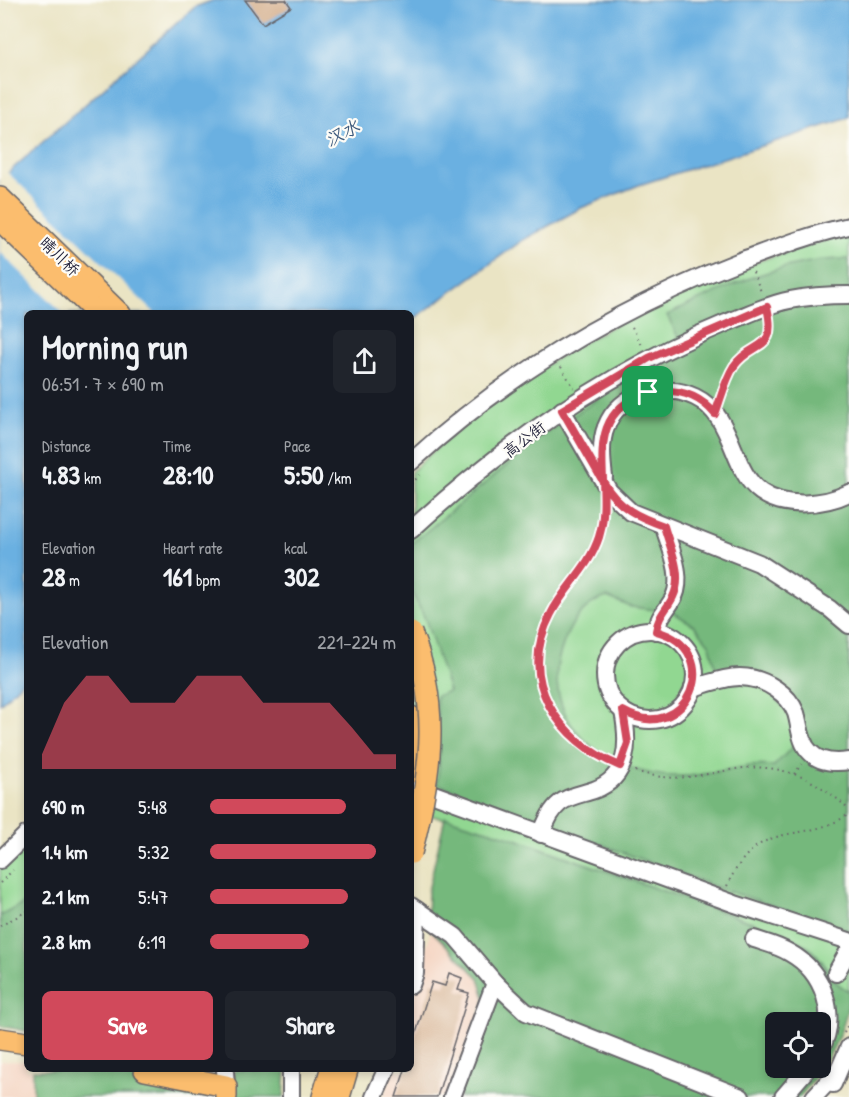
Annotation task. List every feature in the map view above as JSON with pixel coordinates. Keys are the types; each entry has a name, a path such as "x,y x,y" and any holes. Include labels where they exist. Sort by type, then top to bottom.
{"main road":[{"name":"晴川桥","path":"0,198 116,310"},
{"name":"晴川桥","path":"0,220 94,310"},
{"path":"414,645 426,692 431,745 426,793 414,841"},
{"path":"0,1040 24,1043"},
{"path":"157,1072 226,1084"},
{"path":"323,1097 330,1072"},
{"path":"339,1097 346,1072"}],"street":[{"path":"418,466 472,409 523,372 630,310 704,275 766,251 849,226"},
{"name":"高公街","path":"414,527 452,494 562,410 649,358 765,302 849,295"},
{"path":"604,483 602,454 605,430 611,416 626,402 648,392 671,390 694,397 715,414 728,432 747,476 760,492 782,501 797,503 830,501 849,493"},
{"path":"562,410 604,483 618,502 631,512 759,563 830,609 849,625"},
{"path":"656,631 660,616 674,596 678,577 664,526"},
{"path":"656,631 680,642 690,655 694,672 693,688 679,710 664,718 638,719 615,705 606,687 605,668 608,658 619,642 627,636 656,631"},
{"path":"693,688 734,676 764,681 780,691 792,705 803,741 810,753 827,761 849,761"},
{"path":"541,834 553,809 560,802 604,785 620,766 628,743 623,711"},
{"path":"414,790 431,793 721,899 849,941"},
{"path":"0,860 24,837"},
{"path":"414,908 467,947 495,982 526,1012 741,1097"},
{"path":"414,908 414,976"},
{"path":"754,939 782,949 799,959 821,987 826,997 828,1012"},
{"path":"836,973 849,950"},
{"path":"452,1097 495,982"},
{"path":"814,1097 828,1082 833,1084 849,1047"},
{"path":"291,1072 291,1097"},
{"path":"374,1097 385,1072"},
{"path":"783,1097 799,1078"}],"path":[{"path":"715,414 734,366 767,339 770,327 765,302 753,271"},
{"path":"631,326 645,351"},
{"path":"561,367 569,380"},
{"path":"604,483 603,524 598,539 585,567 554,608 540,643 540,675 548,704 562,728 581,746 620,766 651,775 696,778 750,768 778,770 819,785 849,812 828,826 787,833 766,840 736,868 721,899"},
{"path":"0,926 24,912"},
{"path":"845,1030 849,1032"}],"shaded area":[{"path":"431,930 479,979 485,998 447,1097 383,1097 392,1072 414,1072 414,993"},
{"path":"0,1061 24,1061 24,1072 33,1072 33,1097 0,1097"}],"green space":[{"path":"849,234 849,991 833,979 811,950 782,933 507,836 414,811 414,469 457,430 507,392 560,357 615,325 730,272"},
{"path":"849,259 849,929 847,930 719,888 437,784 439,767 436,696 449,691 426,621 414,596 414,542 540,438 622,383 684,349 667,315 755,276 801,264","holes":["607,597 631,607 672,612 694,625 710,645 719,682 763,684 794,718 799,740 774,766 754,766 679,776 644,772 611,759 583,738 571,724 560,699 557,672 560,654 576,619 590,605"]},
{"path":"445,817 507,836 782,933 798,941 813,951 836,982 849,991 845,1020 831,1053 831,1012 765,1012 765,1078 814,1078 800,1097 459,1097 485,998 479,978 431,930 427,919 428,891"},
{"path":"24,846 24,904 0,916 0,869"},
{"path":"24,904 24,1030 0,1026 0,916"},
{"path":"33,1072 116,1072 211,1097 33,1097"},
{"path":"234,1072 286,1072 284,1097 235,1097"}],"water":[{"name":"汉水","path":"214,0 849,0 849,118 639,185 581,208 523,240 414,319 414,310 24,310 24,680 0,704 0,180 195,7"}],"pier":[{"path":"6,171 152,310 60,310 0,252 0,176"}],"building":[{"path":"245,0 286,0 291,7 263,24"},
{"path":"449,973 462,978 458,990 469,993 437,1097 396,1097 404,1072 414,1072 414,1039 432,982 445,986"}],"route":[{"path":"648,392 635,396 618,408 607,423 603,441 604,483 603,524 592,554 574,583 554,608 540,643 542,686 554,717 581,746 620,766 627,752 628,743 623,711 638,719 655,720 679,710 685,704 693,688 693,663 680,642 665,633 656,631 660,616 674,596 678,577 664,526 641,518 618,502 604,483 562,410 649,358 767,307 770,327 767,339 734,366 715,414 701,400 681,392 671,390 648,392"}]}
